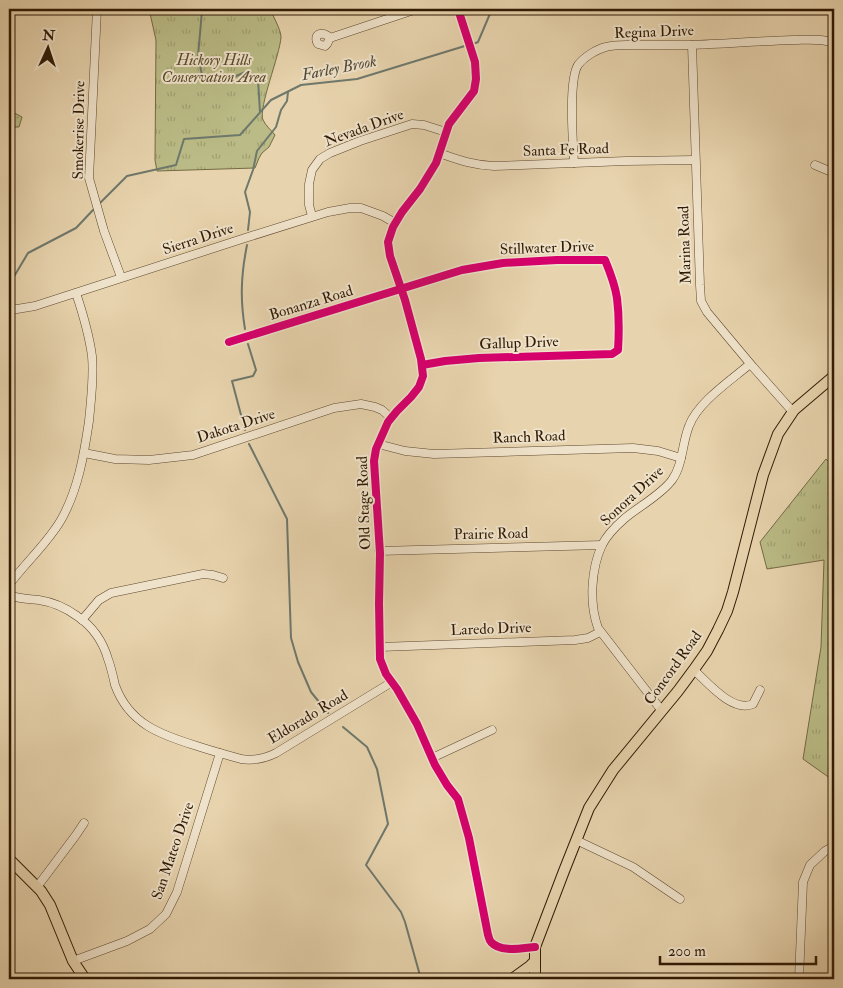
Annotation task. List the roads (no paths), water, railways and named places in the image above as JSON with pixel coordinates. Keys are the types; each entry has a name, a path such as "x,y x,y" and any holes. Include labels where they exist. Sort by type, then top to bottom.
{"main road":[{"name":"Concord Road","path":"535,979 535,947 589,808 613,770 662,711 707,651 727,611 763,475 778,434 792,412 834,376"},
{"path":"9,859 37,887 50,905 73,961 85,979"},
{"path":"512,979 535,961"}],"street":[{"name":"Smokerise Drive","path":"97,9 89,178 104,231 121,278"},
{"path":"330,38 417,9"},
{"name":"Old Stage Road","path":"458,9 474,62 476,79 474,91 449,124 436,163 420,189 392,227 388,242 390,256 413,327 423,376 419,387 388,422 376,449 374,461 379,550 380,659 386,674 417,724 432,758 447,785 458,799 469,838 491,942 501,948 535,947"},
{"name":"Regina Drive","path":"574,164 572,88 574,75 578,65 591,54 606,47 814,40 831,41 834,43"},
{"name":"Marina Road","path":"692,45 701,301 707,312 792,412"},
{"name":"Nevada Drive","path":"312,216 309,184 312,170 320,159 360,141 412,124 424,125 446,132"},
{"name":"Santa Fe Road","path":"439,153 463,162 494,166 695,160"},
{"path":"815,165 834,173"},
{"name":"Sierra Drive","path":"9,310 35,306 312,216 350,208 361,208 383,216 395,223"},
{"name":"Stillwater Drive","path":"401,289 462,270 503,263 605,260 614,283 617,299 618,350"},
{"name":"Bonanza Road","path":"229,342 401,289"},
{"path":"9,585 61,520 82,464 92,398 92,364 88,330 76,293"},
{"name":"Gallup Drive","path":"422,365 446,360 479,358 612,354 618,350"},
{"name":"Sonora Drive","path":"662,711 600,632 594,618 595,568 602,545 619,524 668,484 675,475 688,428 697,412 710,398 750,364"},
{"name":"Dakota Drive","path":"84,453 115,459 149,460 193,455 334,408 362,404 382,410 392,418"},
{"name":"Ranch Road","path":"378,444 405,451 434,454 633,448 658,451 681,458"},
{"name":"Prairie Road","path":"379,550 602,545"},
{"path":"82,620 99,600 119,590 203,574 222,578"},
{"name":"Eldorado Road","path":"9,595 52,604 82,620 101,642 109,660 118,690 126,704 138,718 160,734 246,760 266,758 281,750 392,682"},
{"name":"Laredo Drive","path":"380,647 574,640 588,638 600,632"},
{"path":"694,670 727,700 736,705 753,704 760,690"},
{"path":"432,758 492,730"},
{"name":"San Mateo Drive","path":"73,961 127,941 150,929 166,914 177,892 220,753"},
{"path":"37,887 84,823"},
{"path":"576,840 633,867 680,899"},
{"path":"799,979 803,882 810,865 825,851 834,846"}],"waterway":[{"path":"204,9 202,11 198,56 202,75 222,82 248,71 258,80 260,112"},
{"name":"Farley Brook","path":"473,44 478,42 492,9"},
{"name":"Farley Brook","path":"99,204 127,176 176,165 184,139 240,135 271,100 301,85 357,79 468,45"},
{"path":"248,230 250,212 245,192 257,151 276,127 281,110 287,101 288,92"},
{"name":"Farley Brook","path":"9,285 28,253 76,228 94,209"},
{"path":"245,329 242,287 247,245"},
{"path":"245,430 232,381 253,376 256,370 248,344"},
{"path":"249,444 287,519 291,638 298,662 311,692 328,713"},
{"path":"343,727 367,747 377,769 388,824 366,865 401,912 421,979"}],"park label":[{"name":"Hickory Hills Conservation Area","path":"214,68"}]}
